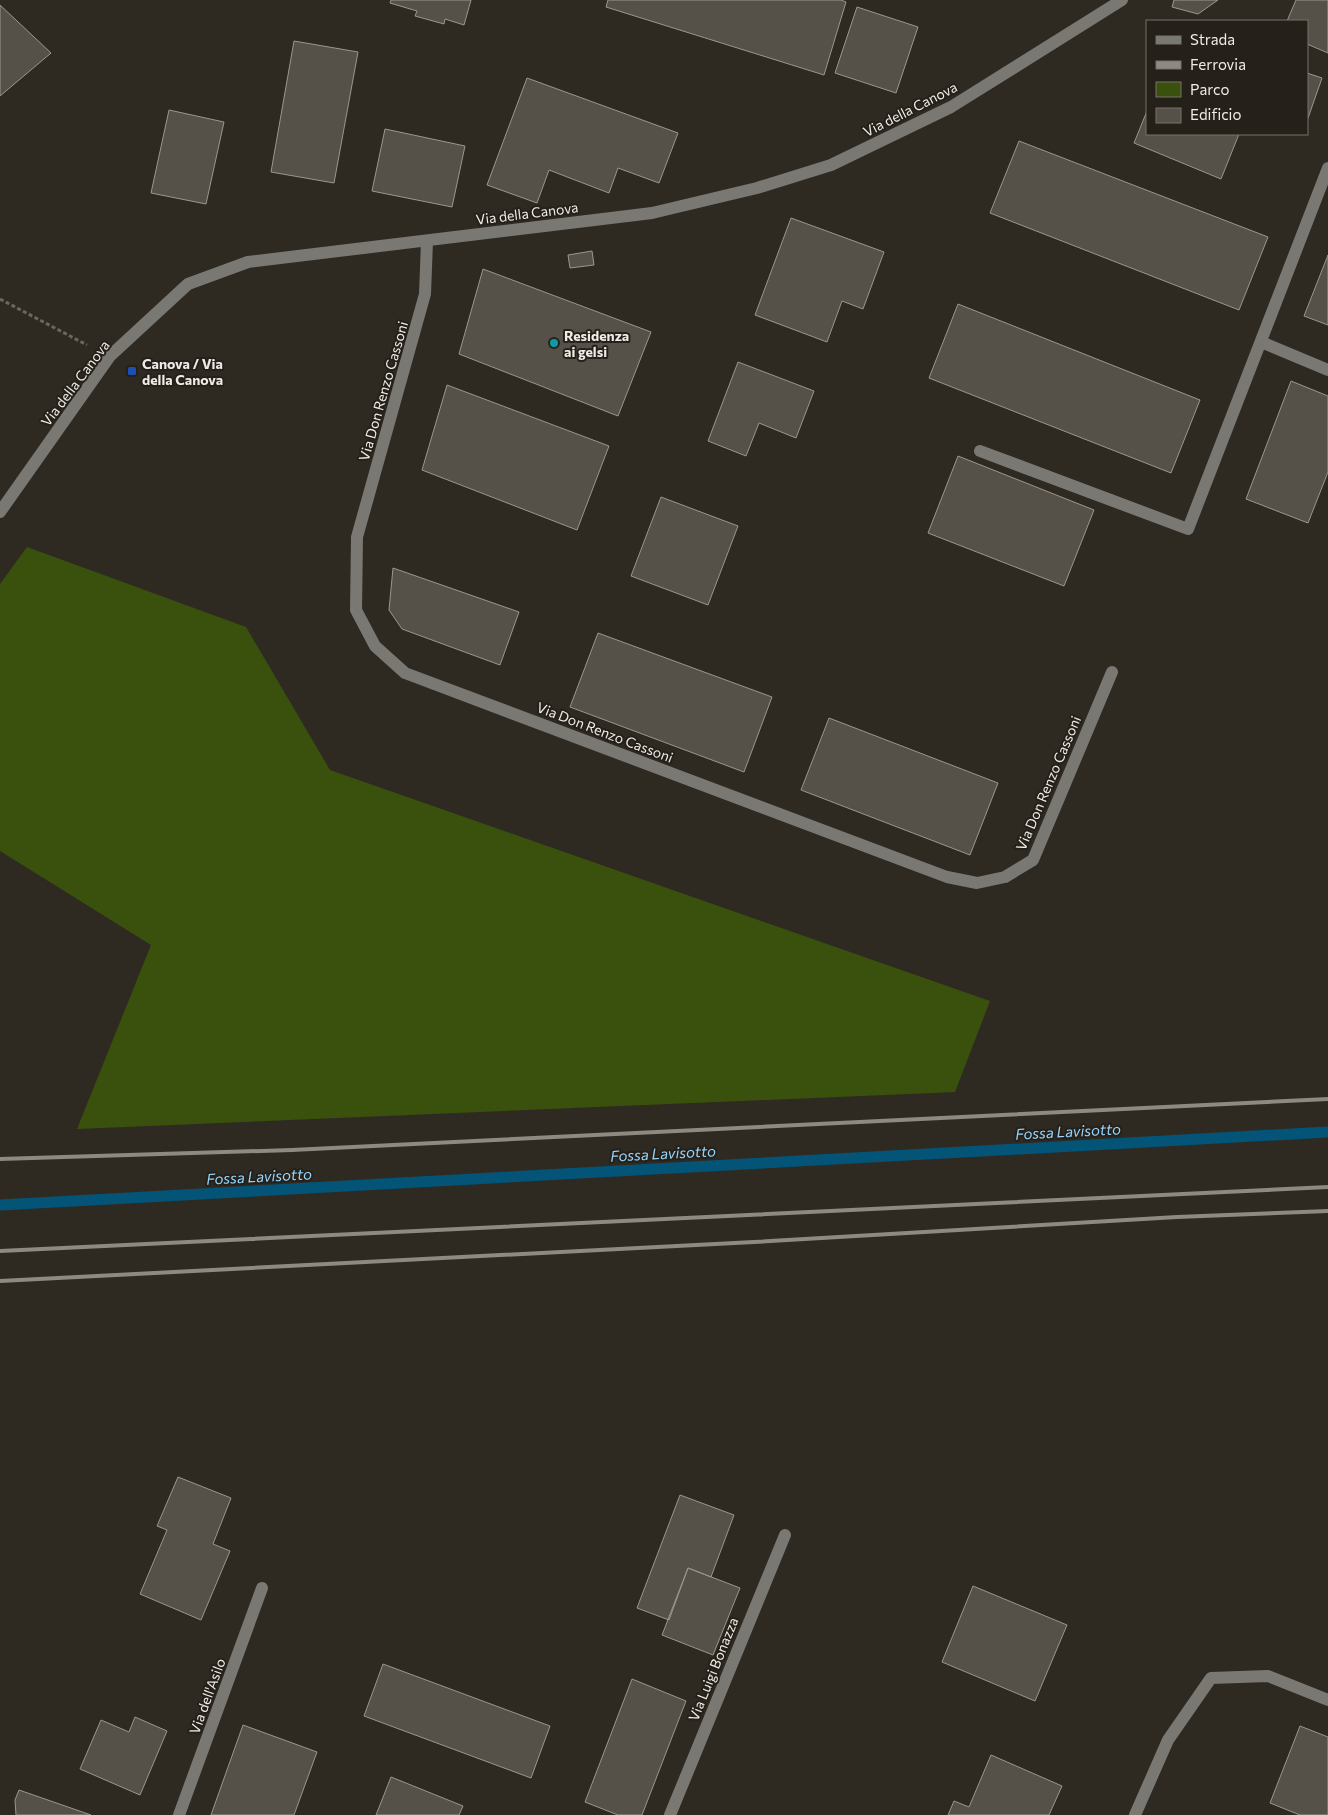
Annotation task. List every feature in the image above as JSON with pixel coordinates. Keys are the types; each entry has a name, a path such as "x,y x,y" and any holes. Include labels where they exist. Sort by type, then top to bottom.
{"street":[{"name":"Via della Canova","path":"0,512 110,356 188,284 248,262 652,212 758,188 831,165 951,107 1122,0"},
{"path":"980,451 1188,529 1328,168"},
{"name":"Via Don Renzo Cassoni","path":"427,241 425,294 357,537 356,610 375,646 405,673 947,877 977,883 1005,876 1033,860 1112,672"},
{"path":"1262,342 1328,370"},
{"name":"Via Luigi Bonazza","path":"670,1815 785,1535"},
{"name":"Via dell'Asilo","path":"179,1815 262,1588"},
{"path":"1135,1815 1168,1740 1212,1678 1268,1676 1328,1700"}],"path":[{"path":"0,299 110,356"}],"green space":[{"path":"27,547 246,627 330,770 990,1001 955,1092 77,1129 151,945 0,851 0,584"}],"building":[{"path":"391,0 471,0 464,25 445,19 444,24 415,16 417,11 390,3"},
{"path":"608,0 841,0 846,2 824,75 606,7"},
{"path":"1174,0 1218,0 1198,14 1172,7"},
{"path":"1296,0 1328,0 1328,53 1308,44 1308,20 1287,20"},
{"path":"0,5 51,53 0,96"},
{"path":"857,7 918,27 896,93 835,73"},
{"path":"294,41 358,52 334,183 271,172"},
{"path":"1308,73 1322,78 1308,118"},
{"path":"527,78 678,133 659,183 618,168 609,193 549,170 537,203 487,185"},
{"path":"169,110 224,122 206,204 151,193"},
{"path":"1146,113 1146,135 1239,135 1221,179 1134,143"},
{"path":"385,129 465,146 452,207 372,191"},
{"path":"1019,141 1268,237 1239,310 990,213"},
{"path":"791,218 884,252 863,309 842,301 827,342 755,315"},
{"path":"592,251 594,265 570,268 568,255"},
{"path":"1328,255 1328,325 1304,316"},
{"name":"Residenza ai gelsi","path":"483,269 651,332 618,416 459,354"},
{"path":"958,304 1200,400 1171,473 929,378"},
{"path":"738,362 814,391 796,438 759,423 746,456 708,441"},
{"path":"1291,381 1328,396 1328,472 1308,523 1246,499"},
{"path":"447,385 609,446 577,530 422,470"},
{"path":"958,456 1094,510 1064,586 928,533"},
{"path":"661,497 738,526 708,605 631,576"},
{"path":"393,568 519,612 500,665 402,629 389,610"},
{"path":"598,633 772,697 744,772 570,707"},
{"path":"829,718 998,783 970,855 801,790"},
{"path":"178,1477 231,1498 213,1544 230,1551 201,1620 140,1594 167,1530 157,1526"},
{"path":"680,1495 734,1515 711,1577 688,1568 669,1620 637,1608"},
{"path":"688,1568 740,1588 713,1655 662,1635"},
{"path":"973,1586 1067,1625 1035,1701 942,1662"},
{"path":"383,1664 550,1726 531,1778 364,1716"},
{"path":"632,1679 686,1701 642,1815 618,1815 585,1802"},
{"path":"135,1717 167,1731 140,1795 80,1769 101,1720 129,1732"},
{"path":"243,1725 317,1752 294,1815 211,1815"},
{"path":"1300,1726 1328,1737 1328,1815 1300,1815 1270,1803"},
{"path":"991,1755 1062,1786 1049,1815 948,1815 954,1801 969,1807"},
{"path":"391,1777 463,1806 459,1815 376,1815"},
{"path":"19,1790 91,1815 16,1815 15,1800"}],"waterway":[{"name":"Fossa Lavisotto","path":"0,1205 1328,1132"}],"railway":[{"path":"0,1159 292,1150 1328,1099"},
{"path":"0,1251 1328,1187"},
{"path":"0,1281 754,1242 1177,1217 1328,1211"}],"place":[{"name":"Residenza ai gelsi","path":"554,343"},
{"name":"Canova / Via della Canova","path":"132,371"}]}
